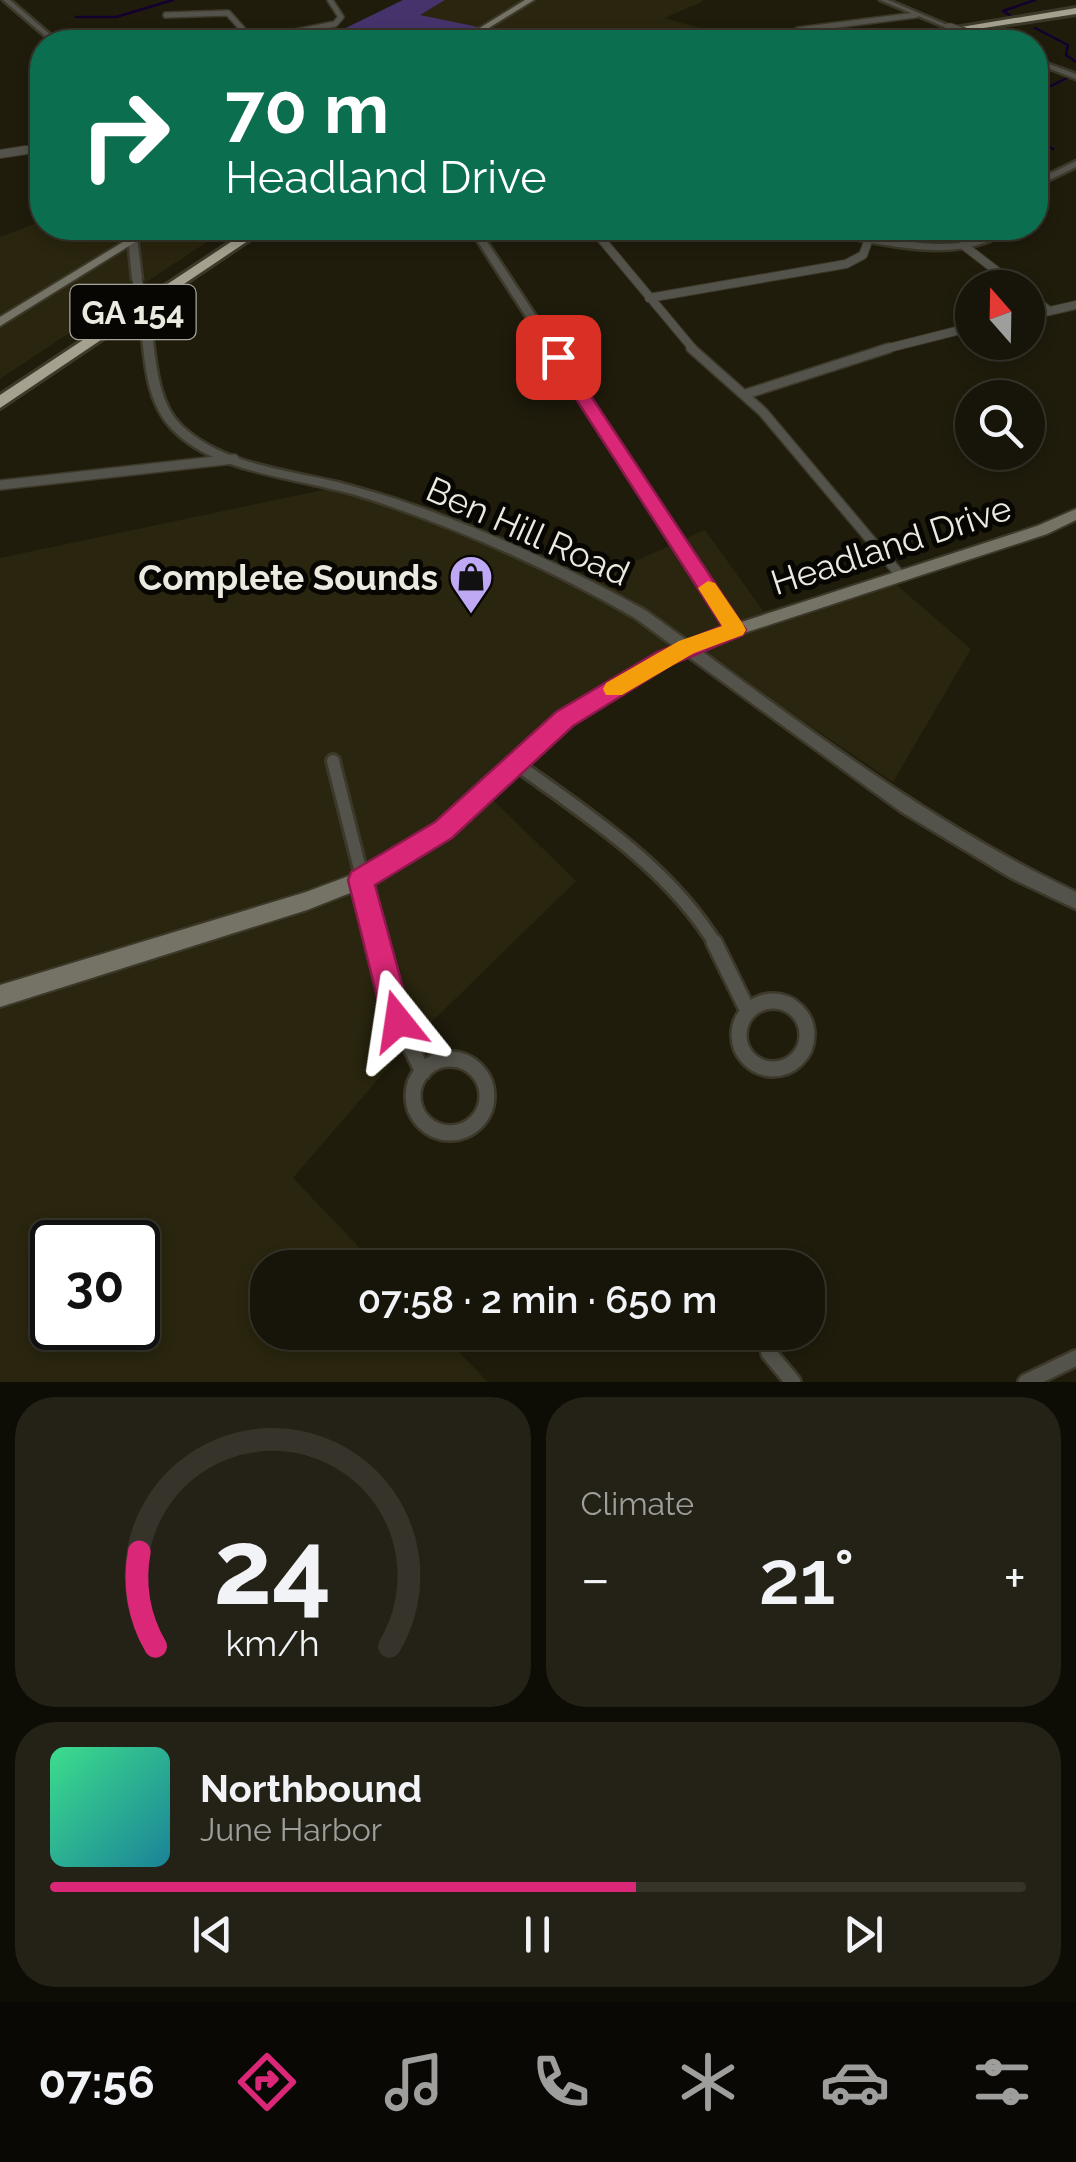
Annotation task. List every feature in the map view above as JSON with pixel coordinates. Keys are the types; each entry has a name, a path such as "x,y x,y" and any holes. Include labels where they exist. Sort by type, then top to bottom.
{"highway":[{"path":"962,30 1076,14"},
{"path":"983,30 1076,14"},
{"name":"GA 154","path":"0,384 220,240"},
{"name":"GA 154","path":"0,403 242,240"}],"main road":[{"path":"481,30 530,0"},
{"path":"0,322 123,240"},
{"name":"Headland Drive","path":"0,996 361,880 444,830 564,719 686,647 1042,530 1076,514"}],"street":[{"path":"305,30 335,24 341,18 330,0"},
{"path":"883,0 957,30"},
{"path":"4,1 41,30"},
{"path":"166,16 228,12 243,30"},
{"path":"798,30 916,15"},
{"path":"1048,66 1076,78"},
{"path":"0,154 30,150"},
{"path":"1048,175 1074,166"},
{"name":"Ben Hill Road","path":"133,240 161,408 189,439 234,459 361,492 562,572 640,614 986,858 1076,901"},
{"path":"481,240 735,630"},
{"path":"602,240 688,345 746,394 902,576"},
{"path":"649,298 846,264 863,254 868,240"},
{"path":"900,240 922,246 984,240"},
{"path":"963,245 996,270"},
{"path":"1045,312 1076,305"},
{"path":"1045,307 1050,311"},
{"path":"746,394 913,340 955,331"},
{"path":"0,485 234,459"},
{"path":"333,761 398,1021 423,1072 414,1100 426,1126 453,1134 478,1119 486,1090 474,1066 448,1058 423,1072"},
{"path":"515,763 585,813 700,918 735,972 746,1009 738,1032 751,1058 777,1069 801,1060 808,1036 795,1011 770,1000 746,1009"},
{"path":"769,1353 794,1382"},
{"path":"1026,1382 1076,1358"}],"shaded area":[{"path":"403,0 445,0 420,15 488,29 486,30 342,30"},
{"path":"445,0 701,0 704,1 664,18 708,30 486,30 418,15"},
{"path":"30,226 30,240 210,240 0,379 0,237"},
{"path":"332,488 593,580 705,530 763,611 886,576 971,649 893,782 695,648 608,692 485,792 576,881 405,1048 293,1178 362,1250 250,1250 250,1350 457,1350 488,1382 0,1382 0,558"}],"waterway":[{"path":"76,17 116,17 173,0"},
{"path":"1014,18 1003,11 1035,0"},
{"path":"1035,28 1039,30"},
{"path":"1048,35 1068,45 1066,55 1076,62"},
{"path":"1048,88 1069,77"},
{"path":"1048,146 1053,149"}],"slow traffic":[{"path":"614,689 686,647 735,630 708,588"}],"place":[{"name":"Complete Sounds","path":"471,615"}],"route":[{"path":"398,1021 361,880 444,830 564,719 686,647 735,630 558,357"}]}
